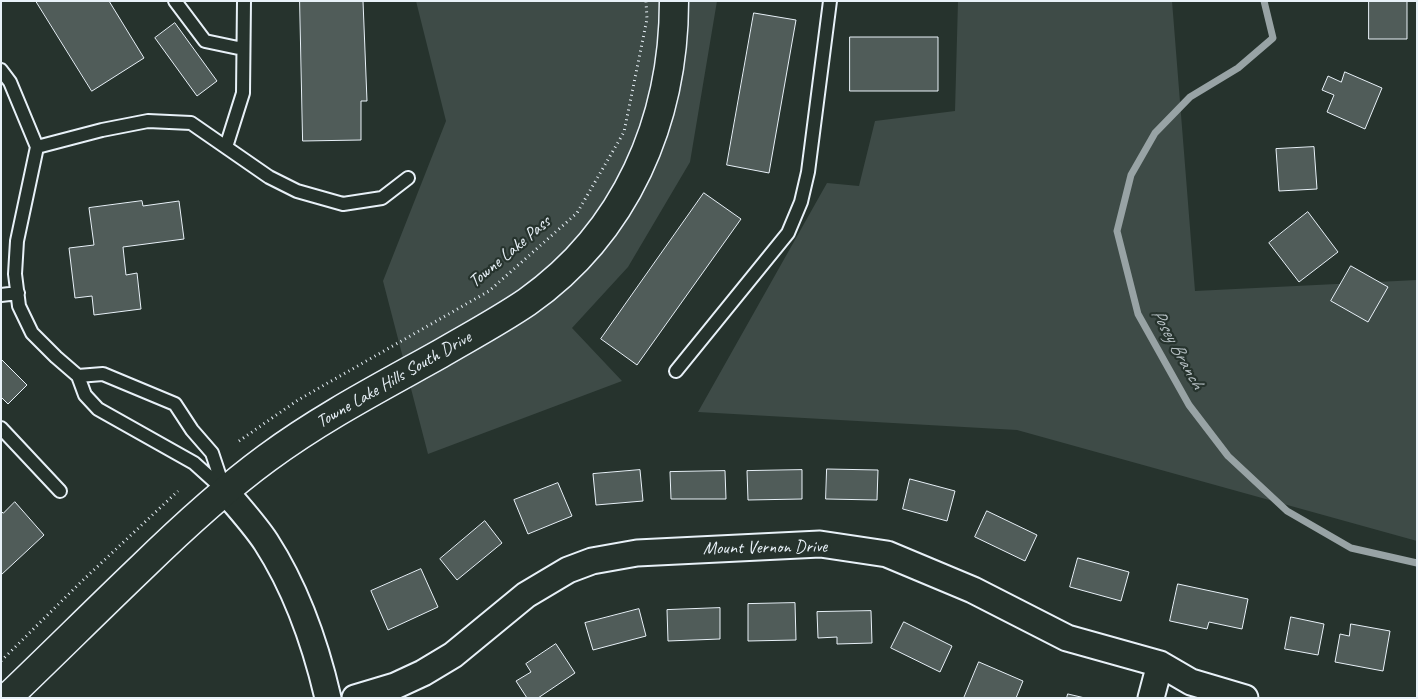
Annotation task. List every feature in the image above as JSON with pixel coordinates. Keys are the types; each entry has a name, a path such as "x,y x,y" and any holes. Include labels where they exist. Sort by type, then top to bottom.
{"street":[{"name":"Towne Lake Hills South Drive","path":"7,698 190,521 265,459 331,414 477,332 527,301 554,280 589,246 623,198 638,171 653,134 664,99 672,59 674,1"},
{"path":"225,491 264,540 294,592 309,629 328,698"},
{"name":"Mount Vernon Drive","path":"355,698 395,686 423,673 454,655 526,595 568,570 592,561 637,553 820,544 887,554 973,590 1067,638 1160,664 1191,682 1245,698"},
{"path":"1151,698 1160,664"}],"lane":[{"path":"175,1 205,41 243,49"},
{"path":"226,147 243,93 244,1"},
{"path":"676,371 788,233 801,202 808,172 830,1"},
{"path":"1,70 10,82 37,147 17,241 16,274 20,306 32,333 78,376 85,395 98,409 194,463 225,491"},
{"path":"37,147 102,130 148,121 191,123 269,177 297,191 343,204 382,198 408,178"},
{"path":"1,295 18,293"},
{"path":"78,376 103,374 175,404 192,430 212,453 225,491"},
{"path":"1,428 60,491"}],"path":[{"name":"Towne Lake Pass","path":"239,441 298,400 489,291 577,213 624,132 646,20 646,1"},
{"path":"1,661 82,581 178,491"}],"shaded area":[{"path":"416,1 717,1 690,162 628,267 572,328 622,381 428,454 383,281 446,121"},
{"path":"958,1 1172,1 1195,291 1417,280 1417,541 1017,430 698,412 827,183 859,186 875,121 955,111"}],"building":[{"path":"36,1 109,1 144,58 92,91"},
{"path":"300,1 363,1 367,101 361,101 361,140 303,141"},
{"path":"1369,1 1407,1 1407,39 1369,39"},
{"path":"754,13 796,20 769,173 727,165"},
{"path":"175,23 217,81 197,96 155,38"},
{"path":"850,37 938,37 938,91 850,91"},
{"path":"1345,72 1382,88 1365,129 1327,112 1334,95 1322,90 1328,76 1341,82"},
{"path":"1314,147 1317,189 1279,191 1276,149"},
{"path":"704,193 741,219 637,365 601,339"},
{"path":"142,201 143,206 179,201 184,239 123,247 126,275 137,273 141,309 94,315 92,296 75,298 69,248 94,245 89,208"},
{"path":"1308,212 1338,252 1299,282 1269,243"},
{"path":"1351,266 1388,287 1368,322 1331,301"},
{"path":"1,359 27,385 8,404 1,397"},
{"path":"827,469 878,470 877,500 826,499"},
{"path":"640,470 643,501 596,505 593,474"},
{"path":"802,470 802,499 748,500 747,471"},
{"path":"725,471 726,499 671,499 670,472"},
{"path":"910,479 955,491 947,521 903,509"},
{"path":"558,483 572,516 528,534 514,500"},
{"path":"15,502 44,535 1,575 1,511 3,513"},
{"path":"987,511 1037,535 1025,561 975,537"},
{"path":"485,521 502,543 457,580 440,559"},
{"path":"1078,558 1129,572 1121,601 1070,587"},
{"path":"421,569 438,607 388,630 371,591"},
{"path":"1178,584 1248,599 1242,629 1209,622 1207,629 1170,621"},
{"path":"795,603 796,640 748,641 748,604"},
{"path":"720,608 720,639 668,641 667,610"},
{"path":"639,609 646,636 593,650 585,623"},
{"path":"871,611 872,643 837,644 837,637 818,638 817,612"},
{"path":"1291,617 1324,624 1318,655 1285,649"},
{"path":"904,622 952,646 940,672 891,648"},
{"path":"1351,624 1390,631 1383,671 1335,662 1340,634 1349,636"},
{"path":"556,644 575,673 538,698 527,698 516,681 531,672 526,664"},
{"path":"979,662 1023,681 1016,698 964,698"},
{"path":"1068,694 1085,698 1067,698"}],"waterway":[{"name":"Posey Branch","path":"1264,1 1273,38 1238,68 1190,97 1155,133 1131,175 1117,231 1138,314 1189,405 1228,456 1287,511 1351,548 1417,563"}]}
